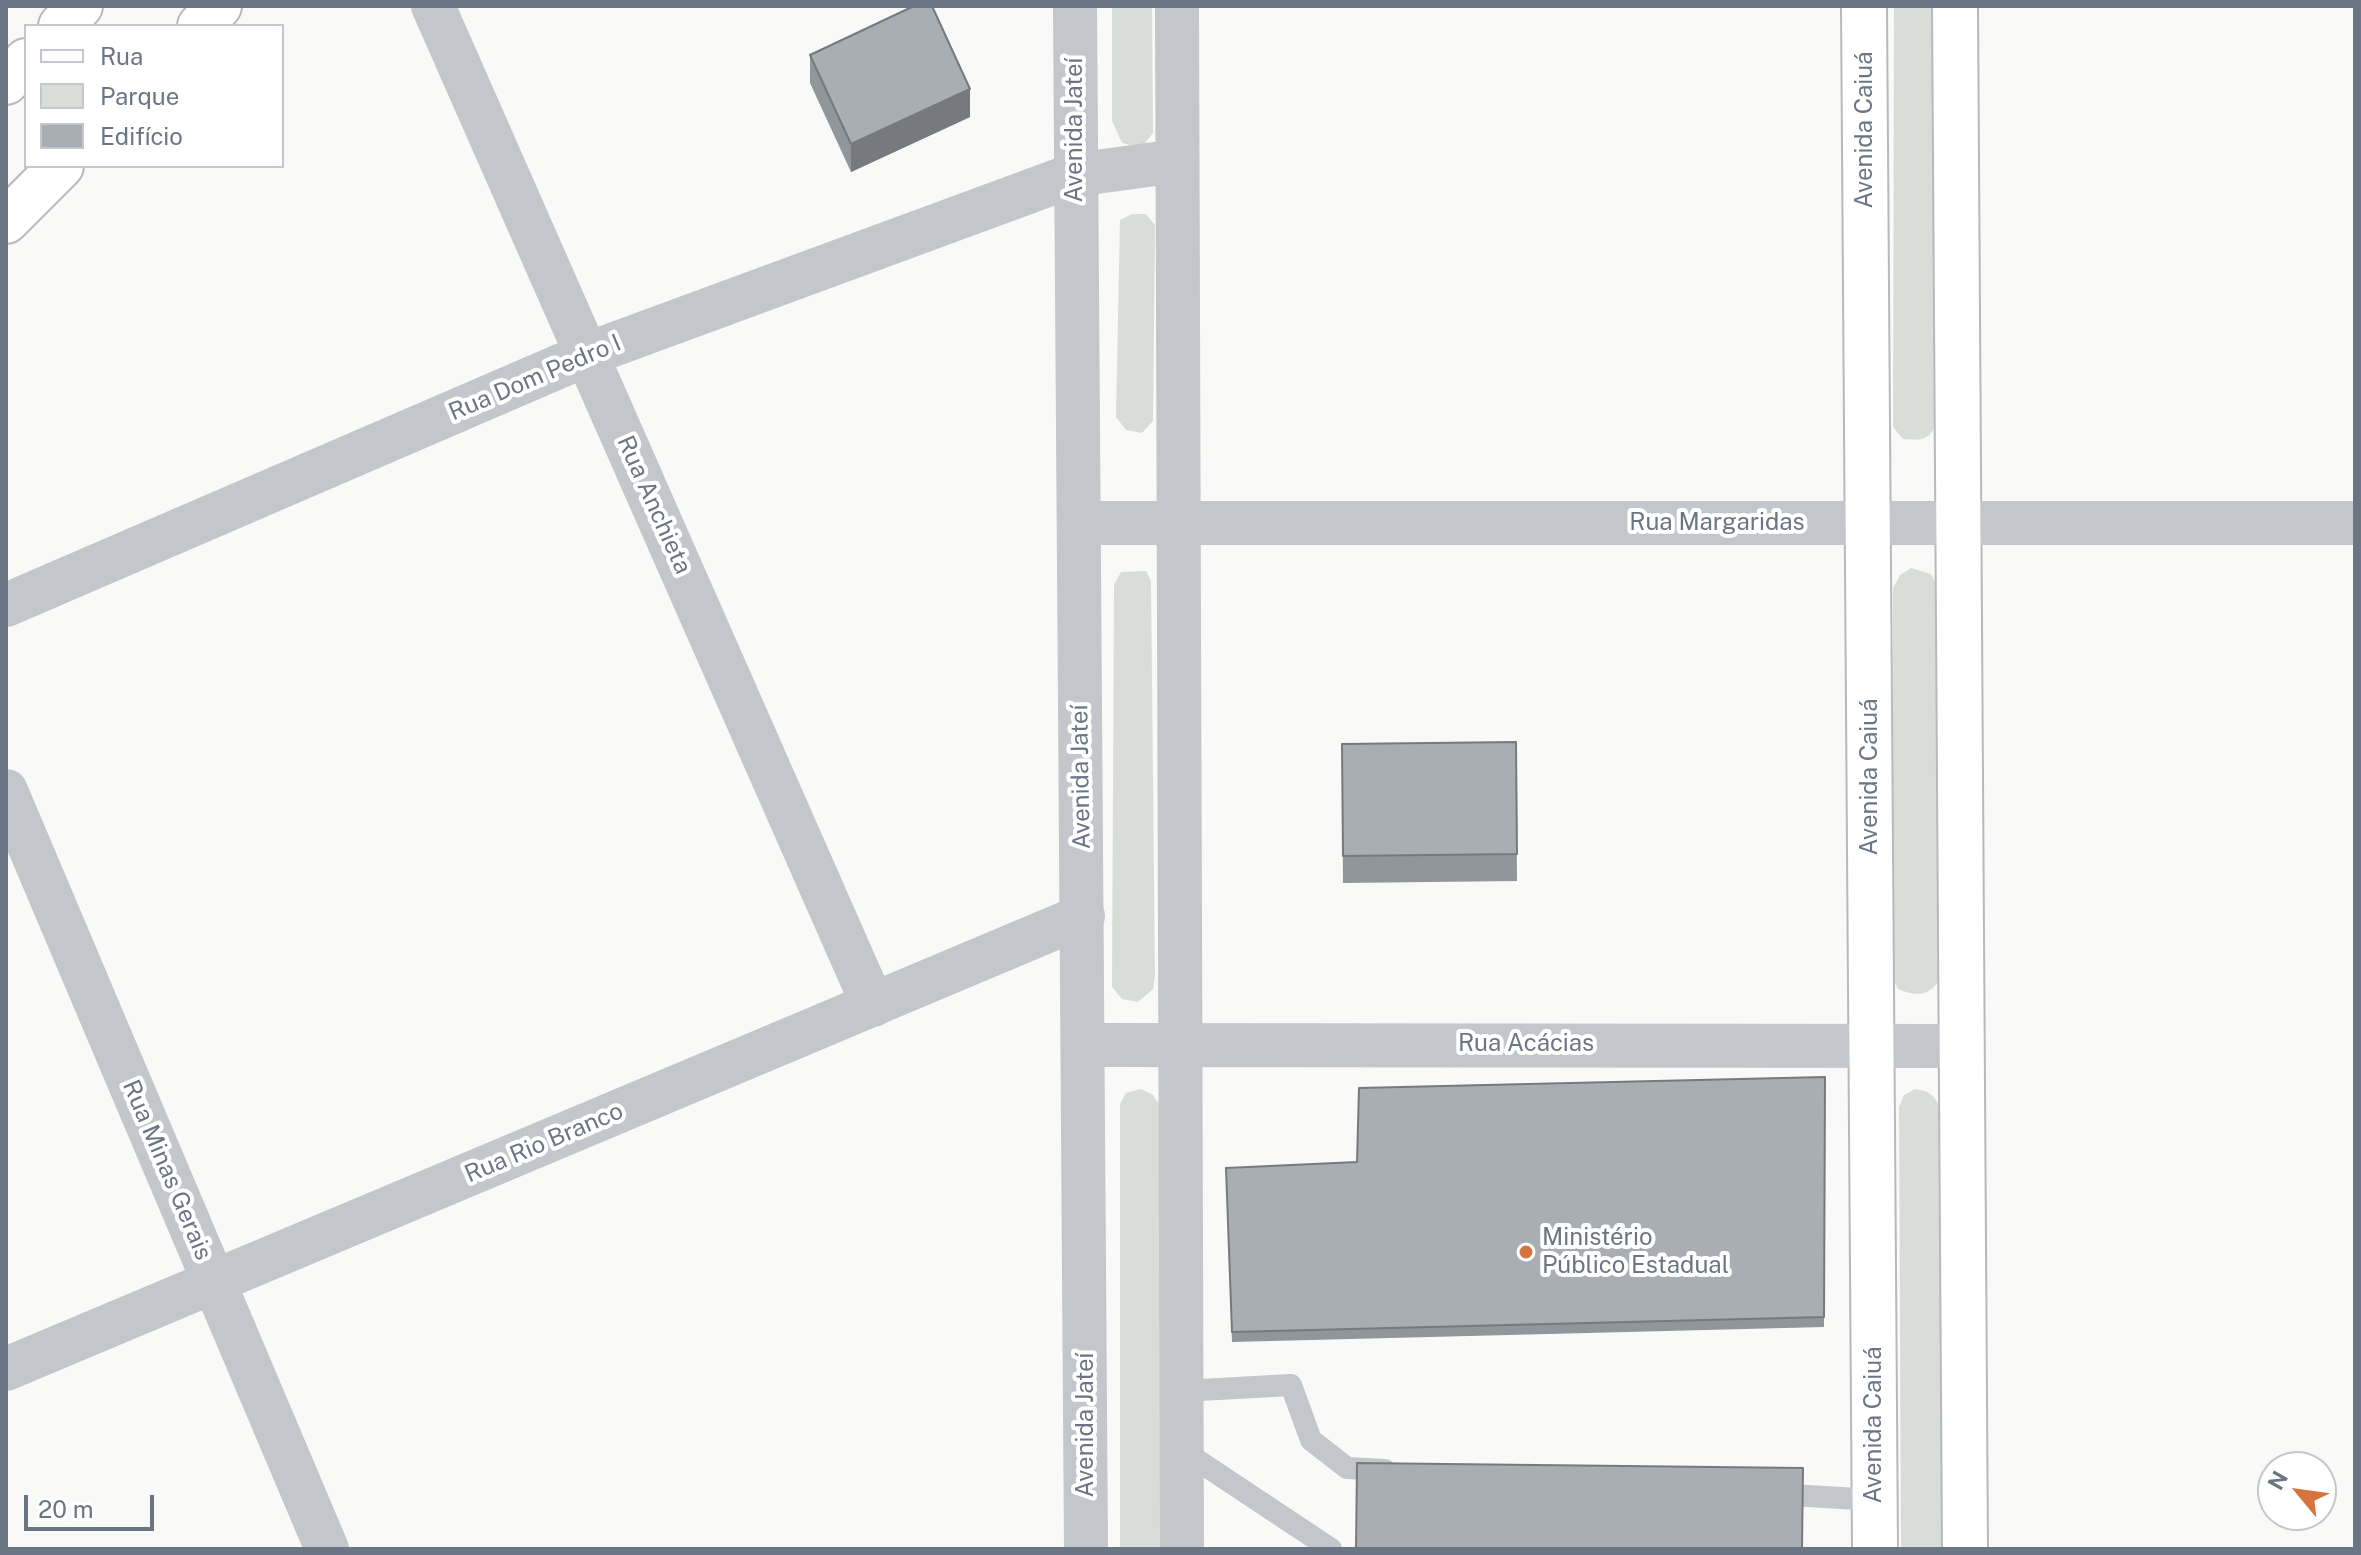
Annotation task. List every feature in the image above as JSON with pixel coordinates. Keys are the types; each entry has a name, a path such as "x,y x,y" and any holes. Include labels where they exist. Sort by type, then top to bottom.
{"main road":[{"path":"63,24 80,6"},
{"path":"202,24 219,6"},
{"name":"Avenida Caiuá","path":"1864,6 1875,1549"},
{"path":"1955,6 1965,1549"},
{"path":"6,82 24,63"},
{"path":"6,221 59,168"}],"street":[{"name":"Rua Anchieta","path":"433,6 873,1005"},
{"name":"Avenida Jateí","path":"1075,6 1086,1549"},
{"path":"1177,6 1182,1549"},
{"name":"Rua Dom Pedro I","path":"6,605 588,354 1074,175 1177,161"},
{"name":"Rua Margaridas","path":"1079,523 2355,523"},
{"name":"Rua Minas Gerais","path":"6,791 327,1549"},
{"name":"Rua Rio Branco","path":"6,1369 1083,916"},
{"name":"Rua Acácias","path":"1083,1045 1962,1046"}],"lane":[{"path":"1182,1391 1291,1385 1311,1440 1347,1468 1409,1472"},
{"path":"1182,1450 1331,1549"},
{"path":"1751,1492 1875,1500"}],"green space":[{"path":"1112,6 1152,6 1153,133 1141,148 1122,143 1112,121"},
{"path":"1894,6 1935,6 1935,427 1929,435 1918,440 1903,439 1893,427"},
{"path":"1132,214 1146,214 1155,225 1153,421 1142,433 1126,430 1116,417 1120,220"},
{"path":"1911,568 1931,574 1936,584 1938,982 1920,994 1898,989 1892,976 1893,588 1900,575"},
{"path":"1146,571 1151,581 1155,977 1153,989 1138,1002 1122,999 1112,987 1114,585 1121,572"},
{"path":"1141,1089 1153,1095 1159,1104 1161,1549 1120,1549 1120,1104 1126,1093"},
{"path":"1915,1089 1930,1094 1939,1106 1945,1549 1901,1549 1899,1107 1904,1095"}],"building":[{"path":"914,6 932,6 970,89 851,144 810,55"},
{"path":"1516,742 1517,854 1343,856 1342,744"},
{"name":"Ministério Público Estadual","path":"1825,1077 1824,1317 1232,1332 1226,1168 1357,1162 1359,1088"},
{"path":"1357,1463 1803,1468 1802,1549 1356,1549"}],"place":[{"name":"Ministério Público Estadual","path":"1526,1252"}]}
